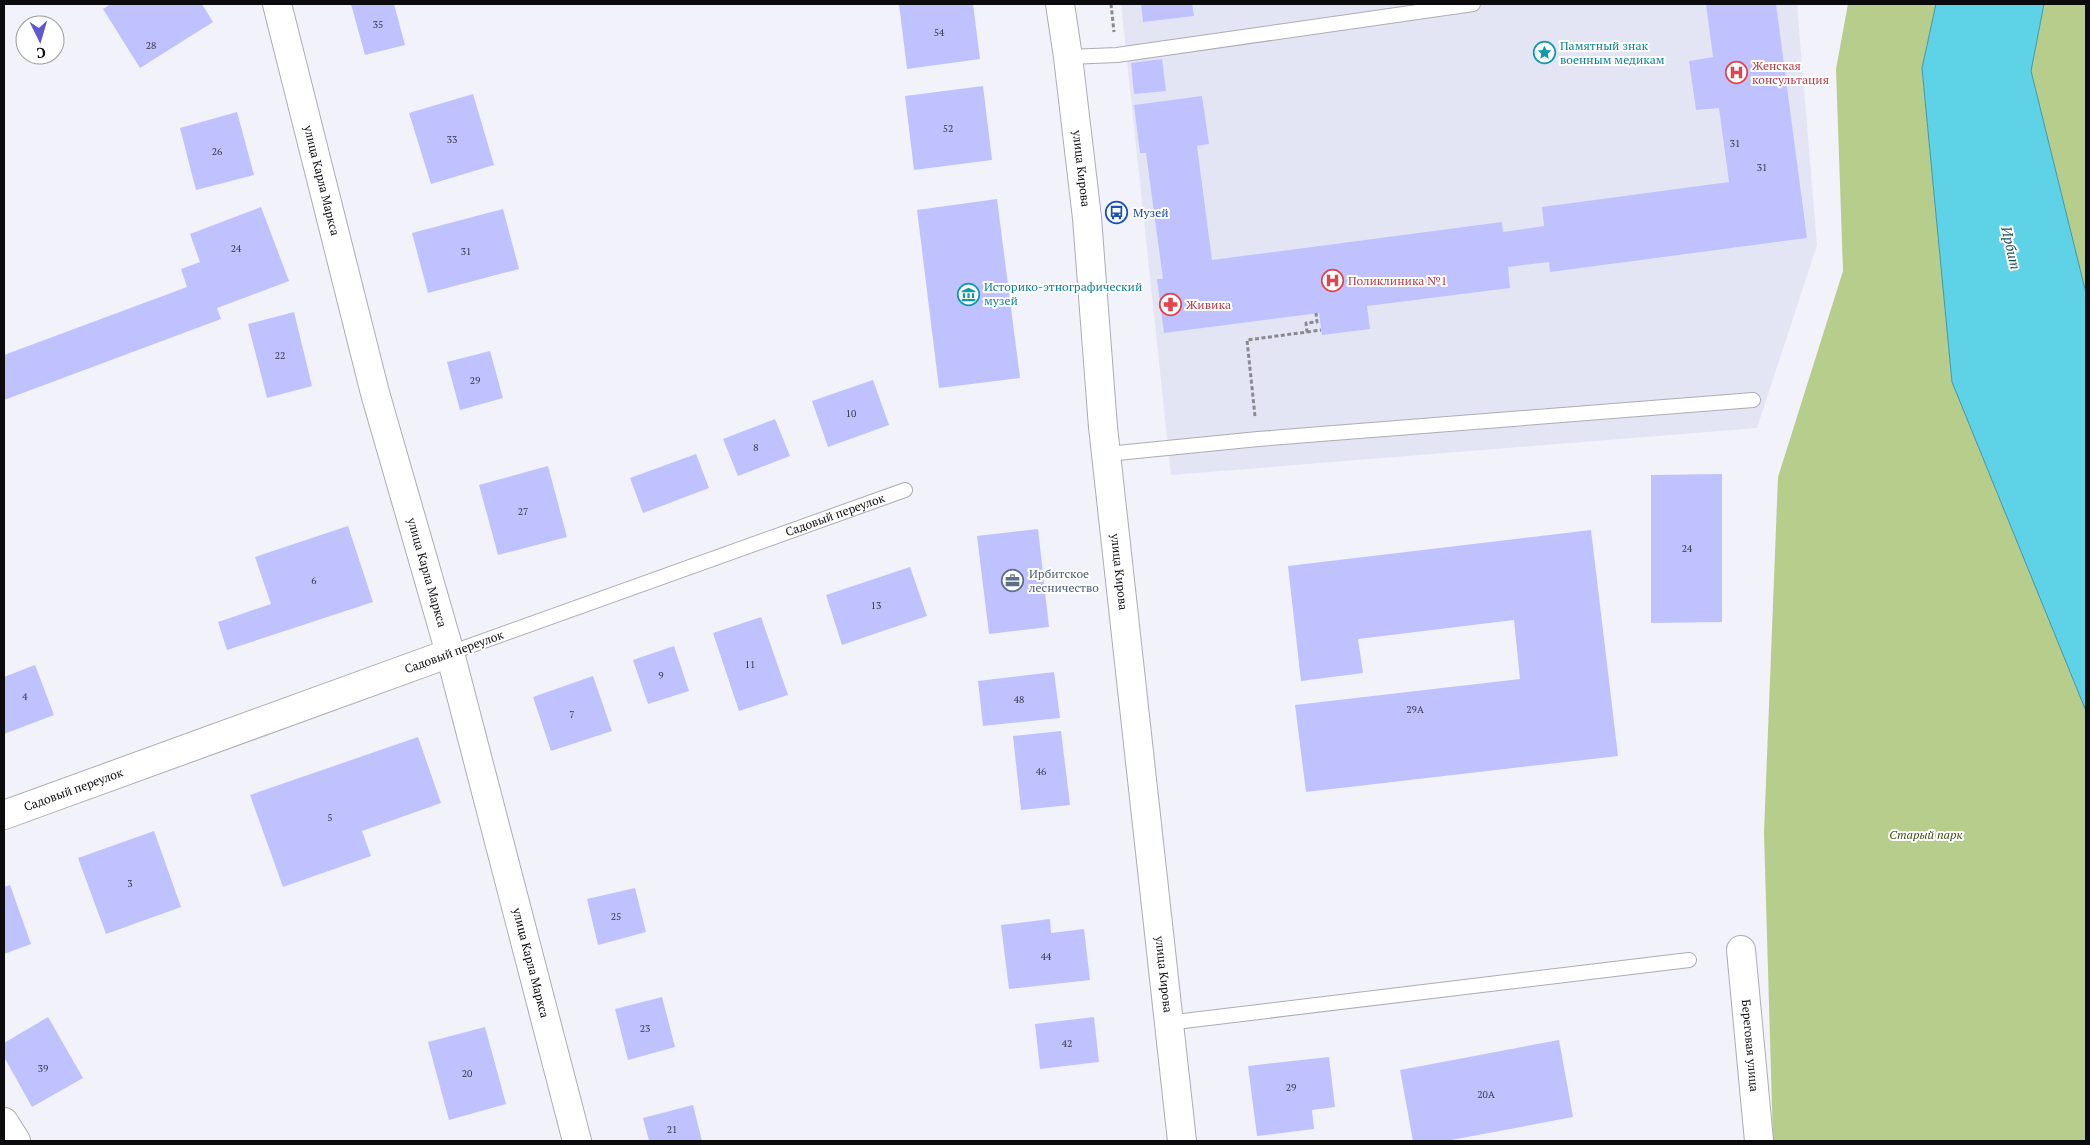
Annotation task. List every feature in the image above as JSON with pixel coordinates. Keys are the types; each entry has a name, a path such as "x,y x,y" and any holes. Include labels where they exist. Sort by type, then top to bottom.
{"street":[{"name":"улица Карла Маркса","path":"277,4 375,393 450,653 577,1141"},
{"name":"улица Кирова","path":"1060,4 1068,57 1086,218 1107,454 1167,1023 1182,1141"},
{"name":"Садовый переулок","path":"4,815 450,653"},
{"name":"Береговая улица","path":"1741,950 1759,1141"},
{"path":"4,1122 16,1141"}],"lane":[{"path":"1068,57 1117,55 1473,4"},
{"path":"1107,454 1258,439 1753,400"},
{"name":"Садовый переулок","path":"450,653 905,490"},
{"path":"1167,1023 1689,960"}],"path":[{"path":"1307,332 1306,323 1317,322 1316,313"},
{"path":"1258,439 1247,340 1321,330"}],"shaded area":[{"path":"1121,4 1797,4 1817,245 1757,428 1171,475"}],"green space":[{"name":"Старый парк","path":"1848,4 1936,4 1922,68 1952,382 2086,711 2086,1141 1773,1141 1764,833 1778,477 1843,271 1836,69"},
{"path":"2044,4 2086,4 2086,293 2031,71"}],"water":[{"name":"Ирбит","path":"1936,4 2044,4 2031,71 2086,293 2086,711 1952,382 1922,68"}],"building":[{"path":"111,4 202,4 213,22 140,68 103,9"},
{"path":"351,4 394,4 405,45 365,55"},
{"path":"899,4 973,4 980,59 907,69"},
{"path":"1141,4 1192,4 1194,16 1143,22"},
{"path":"1706,4 1776,4 1807,238 1550,272 1549,262 1508,267 1510,288 1367,306 1370,329 1322,335 1319,313 1164,333 1157,279 1163,279 1146,153 1140,153 1134,105 1202,96 1209,144 1197,146 1212,260 1502,222 1503,232 1544,226 1542,207 1729,182 1719,108 1696,110 1689,61 1713,57"},
{"path":"1162,59 1166,91 1134,94 1131,63"},
{"path":"983,86 992,160 914,170 905,96"},
{"path":"473,94 494,165 431,184 409,113"},
{"path":"237,112 254,175 196,190 180,128"},
{"path":"997,199 1020,378 939,388 917,210"},
{"path":"261,207 289,281 217,308 221,319 4,400 4,355 187,287 181,269 200,262 190,234"},
{"path":"503,209 519,269 428,293 412,233"},
{"path":"294,312 312,386 267,398 248,324"},
{"path":"490,351 503,398 460,410 447,362"},
{"path":"873,380 889,425 828,447 812,401"},
{"path":"775,419 790,456 738,476 723,439"},
{"path":"696,454 709,488 643,513 630,478"},
{"path":"548,466 567,537 498,555 479,485"},
{"path":"1722,474 1722,622 1651,623 1651,475"},
{"path":"348,526 373,602 227,650 218,622 271,604 255,557"},
{"path":"1038,529 1049,627 989,634 977,536"},
{"path":"1591,530 1618,756 1306,792 1295,705 1520,679 1514,620 1358,639 1363,673 1301,681 1288,566"},
{"path":"910,567 927,616 842,645 826,595"},
{"path":"761,617 788,695 739,711 713,633"},
{"path":"674,646 689,691 648,704 633,660"},
{"path":"35,665 54,715 4,734 4,677"},
{"path":"1054,672 1060,718 983,726 978,681"},
{"path":"593,676 612,731 551,751 533,697"},
{"path":"1061,731 1070,805 1021,810 1013,736"},
{"path":"418,737 441,803 362,831 371,856 283,887 250,795"},
{"path":"154,831 181,907 106,934 78,858"},
{"path":"10,885 31,944 4,954 4,887"},
{"path":"635,888 646,932 598,945 587,899"},
{"path":"1050,919 1051,933 1084,929 1090,980 1009,989 1001,925"},
{"path":"662,997 675,1047 628,1060 615,1009"},
{"path":"48,1017 83,1078 32,1107 4,1057 4,1043"},
{"path":"1094,1017 1099,1062 1040,1069 1035,1024"},
{"path":"485,1027 506,1104 449,1120 428,1042"},
{"path":"1559,1040 1573,1117 1446,1141 1413,1141 1400,1070"},
{"path":"1329,1057 1335,1107 1312,1110 1314,1129 1257,1136 1248,1066"},
{"path":"693,1105 702,1141 649,1141 643,1118"}],"place":[{"name":"Памятный знак военным медикам","path":"1544,53"},
{"name":"Женская консультация","path":"1736,73"},
{"name":"Музей","path":"1117,213"},
{"name":"Поликлиника №1","path":"1332,281"},
{"name":"Историко-этнографический музей","path":"968,294"},
{"name":"Живика","path":"1170,305"},
{"name":"Ирбитское лесничество","path":"1013,581"}]}
